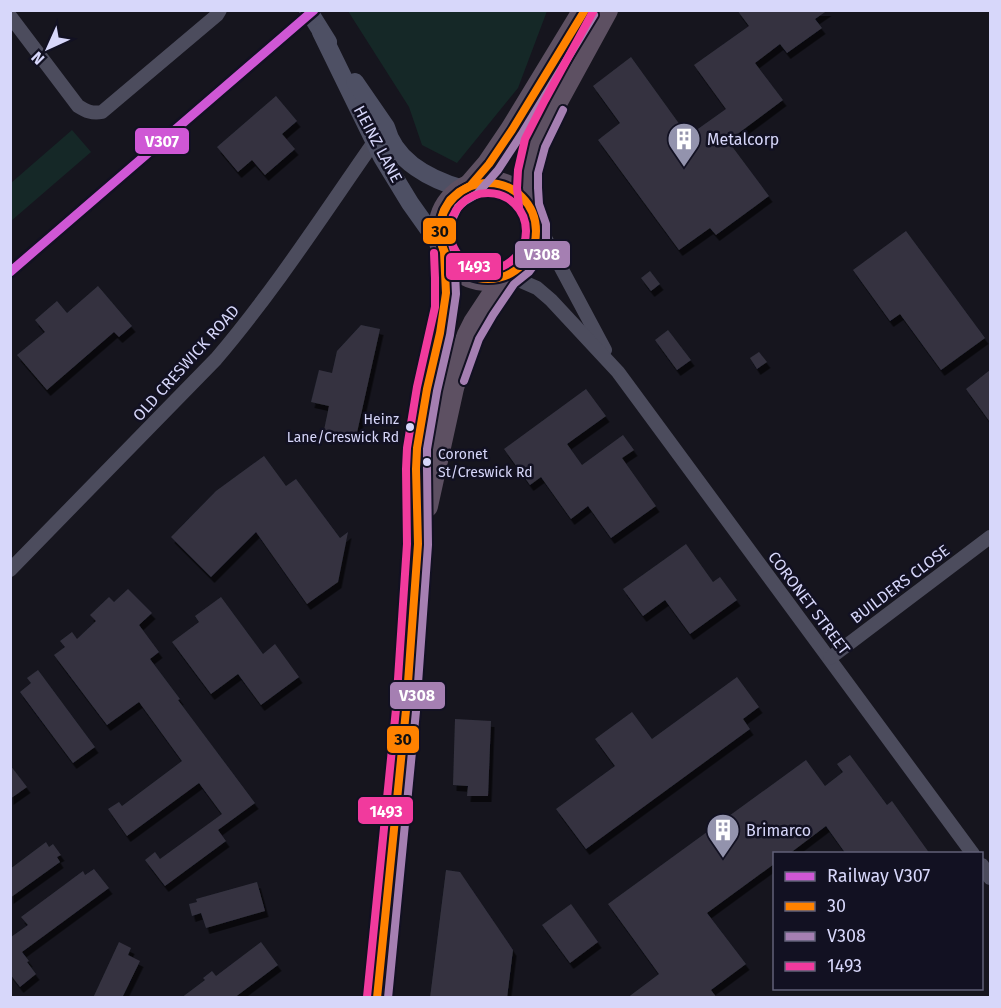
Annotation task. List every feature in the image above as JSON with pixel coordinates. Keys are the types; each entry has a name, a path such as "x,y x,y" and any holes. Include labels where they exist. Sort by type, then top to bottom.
{"highway":[{"path":"377,998 406,710 418,544 417,448 445,308 444,251 439,233 441,216 450,200 467,187 495,156 585,10"},
{"path":"444,251 450,262 458,269 473,277 489,279 506,276 518,269 530,255 536,238 527,188 528,171 535,143 606,10"},
{"path":"467,187 486,182 503,185 518,193 532,213"},
{"path":"418,544 460,358 475,323 506,276"}],"street":[{"path":"10,16 78,106 95,113 102,112 217,15 220,10"},
{"name":"HEINZ LANE","path":"308,10 381,138 410,203 444,251"},
{"name":"HEINZ LANE","path":"381,138 415,167 432,177 467,187"},
{"name":"OLD CRESWICK ROAD","path":"10,570 223,351 284,273 381,138"},
{"name":"CORONET STREET","path":"532,213 618,372"},
{"name":"CORONET STREET","path":"506,276 537,288 564,311 618,372 972,852"},
{"name":"BUILDERS CLOSE","path":"830,658 990,537"}],"green space":[{"path":"348,11 547,11 518,88 457,163 422,145 409,107"},
{"path":"72,130 91,152 11,221 11,183"}],"building":[{"name":"Metalcorp","path":"737,10 828,10 815,19 822,28 787,53 780,44 755,63 783,100 728,141 769,196 716,235 710,228 679,250 598,140 620,123 593,86 631,57 688,136 726,109 694,65 749,26"},
{"path":"276,96 297,121 282,134 295,149 265,175 252,160 238,172 217,147"},
{"path":"906,231 985,338 941,370 900,314 890,321 853,270"},
{"path":"650,271 660,284 651,291 641,278"},
{"path":"98,286 132,326 119,337 114,332 47,390 17,355 45,332 35,320 57,301 67,313"},
{"path":"361,325 380,329 356,437 324,430 329,406 311,402 319,370 332,373 337,351"},
{"path":"668,330 691,360 677,370 655,340"},
{"path":"759,352 767,362 757,369 750,358"},
{"path":"990,370 990,422 966,389"},
{"path":"586,389 606,416 567,444 582,465 623,435 634,450 622,458 656,506 611,538 588,506 571,519 541,477 530,485 504,449"},
{"path":"264,456 286,486 296,479 340,538 348,532 338,582 307,604 256,532 211,577 171,537 216,491"},
{"path":"686,544 713,582 720,577 737,600 690,634 665,600 643,616 623,589"},
{"path":"128,589 152,613 139,625 159,652 150,659 255,803 218,830 226,841 165,886 145,860 155,852 160,859 222,814 199,783 127,836 108,809 119,802 122,806 182,761 139,702 107,725 54,655 65,647 60,641 72,632 77,639 96,621 90,615 109,597 114,602"},
{"path":"221,597 263,654 275,644 299,677 261,705 238,674 211,694 172,642 199,622 195,616"},
{"path":"38,670 95,747 73,763 20,692 31,683 27,678"},
{"path":"737,677 759,707 743,719 750,729 586,849 556,809 615,766 595,739 632,712 652,739"},
{"path":"455,719 491,721 488,796 467,796 468,786 453,785"},
{"name":"Brimarco","path":"850,755 887,805 892,801 929,852 845,852 826,826 792,852 773,852 773,865 707,913 746,964 711,990 717,998 627,998 659,974 608,904 806,760 825,786 843,772 837,764"},
{"path":"10,765 27,787 10,799"},
{"path":"46,842 49,847 53,844 61,855 57,857 60,862 10,898 10,869"},
{"path":"94,869 109,888 22,952 36,974 20,987 10,974 10,936 28,925 21,917 83,871 85,875"},
{"path":"446,870 460,872 513,950 507,998 430,998"},
{"path":"257,882 265,911 206,928 201,913 192,916 189,904 197,902 196,899"},
{"path":"571,904 598,942 570,963 542,925"},
{"path":"119,942 131,948 128,955 140,961 122,998 93,998"},
{"path":"261,942 278,965 234,998 181,998 205,980 203,978 212,971 216,976"}],"rail line":[{"name":"V307","path":"10,272 314,10"}],"transit line":[{"name":"30","path":"377,998 406,710 418,544 417,448 446,293 440,222 450,200 470,186 489,164 585,10"},
{"name":"1493","path":"519,207 518,170 525,139 594,10"},
{"name":"V308","path":"388,998 416,711 428,545 427,449 456,294 450,224 458,207 477,194 498,170 594,15"},
{"name":"V308","path":"464,381 479,339 493,315 514,284 529,272 543,253 546,224 539,204 538,173 545,147 563,110"},
{"name":"30","path":"488,183 507,186 522,197 533,212 536,231 533,250 522,265 507,276 488,279 469,276 454,265 443,250 440,231 443,212 454,197 469,186 488,183"},
{"name":"1493","path":"488,193 502,196 515,204 523,217 526,231 523,245 515,258 502,266 488,269 474,266 461,258 453,245 450,231 453,217 461,204 474,196 488,193"},
{"name":"1493","path":"367,997 396,709 407,544 407,448 417,387 435,307 434,253"}],"place":[{"name":"Metalcorp","path":"684,168"},
{"name":"Heinz Lane/Creswick Rd","path":"410,427"},
{"name":"Coronet St/Creswick Rd","path":"427,462"},
{"name":"Brimarco","path":"723,859"}]}
